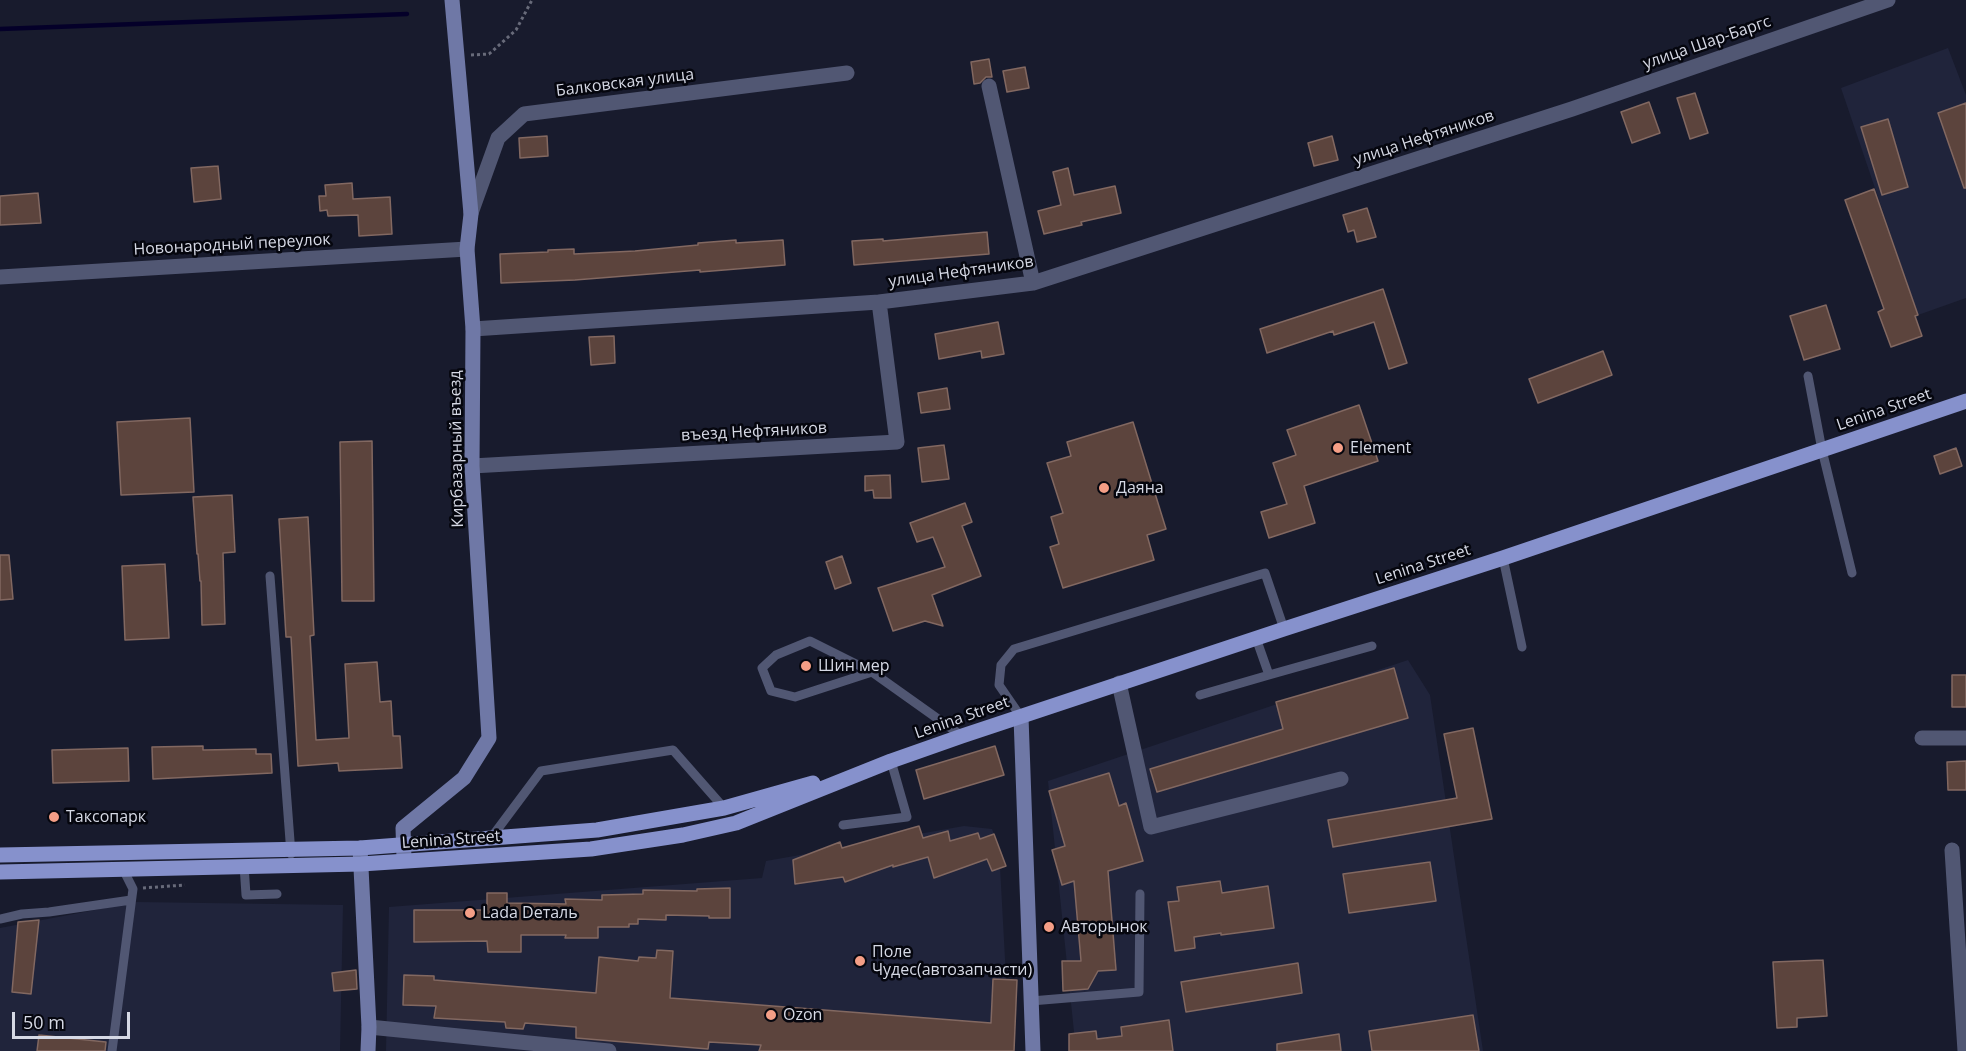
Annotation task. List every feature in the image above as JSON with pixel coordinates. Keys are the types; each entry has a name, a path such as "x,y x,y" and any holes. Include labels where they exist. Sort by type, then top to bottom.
{"main road":[{"name":"Lenina Street","path":"0,855 291,857 361,864 591,849 683,835 736,823 891,761 962,736 1503,558 1966,401"},
{"name":"Lenina Street","path":"0,872 244,866 360,848 597,830 724,808 891,761"}],"street":[{"name":"Кирбазарный въезд","path":"404,861 403,828 464,778 489,738 472,466 473,329 467,249 471,214 452,0"},
{"name":"улица Шар-Баргс","path":"1572,109 1888,0"},
{"name":"Балковская улица","path":"471,214 498,138 524,114 847,73"},
{"path":"989,86 1033,283"},
{"name":"улица Нефтяников","path":"473,329 879,302 1033,283 1572,109"},
{"name":"Новонародный переулок","path":"0,277 467,249"},
{"name":"въезд Нефтяников","path":"472,466 897,442 879,302"},
{"path":"1119,683 1151,827 1341,779"},
{"path":"1021,717 1033,1051"},
{"path":"1922,738 1966,738"},
{"path":"360,848 369,1027 368,1051"},
{"path":"1952,850 1965,1051"},
{"path":"369,1027 551,1048 609,1051"}],"lane":[{"path":"1808,376 1822,450 1852,573"},
{"path":"1503,558 1522,647"},
{"path":"1021,717 999,685 1001,665 1014,649 1265,573 1284,629"},
{"path":"270,576 291,857"},
{"path":"1256,638 1269,675"},
{"path":"872,672 795,697 771,691 762,668 776,655 810,641 872,672 962,736"},
{"path":"1200,695 1372,646"},
{"path":"491,838 541,771 673,750 724,808"},
{"path":"843,825 908,817 891,761"},
{"path":"244,866 246,895 277,894"},
{"path":"112,1051 133,889 123,869"},
{"path":"1031,1001 1139,992 1140,894"},
{"path":"0,919 131,900"}],"path":[{"path":"458,56 489,54 516,30 532,0"},
{"path":"133,889 189,884"}],"shaded area":[{"path":"1948,48 1966,95 1966,298 1918,315 1841,88"},
{"path":"1408,660 1430,695 1483,1051 1076,1051 1048,781"},
{"path":"964,826 992,829 999,848 1010,1051 386,1051 389,907 762,878 766,861"},
{"path":"137,902 343,905 340,1051 0,1051 0,928"}],"building":[{"path":"989,59 992,77 986,77 980,83 974,84 971,62"},
{"path":"1025,67 1029,88 1007,92 1003,71"},
{"path":"1695,93 1708,133 1690,139 1677,98"},
{"path":"1649,102 1660,133 1632,143 1621,112"},
{"path":"1966,103 1966,188 1964,188 1938,113"},
{"path":"1888,119 1908,187 1882,195 1861,127"},
{"path":"547,136 548,156 520,158 519,138"},
{"path":"1332,136 1338,160 1314,166 1308,143"},
{"path":"218,166 221,199 194,202 191,168"},
{"path":"1068,168 1074,195 1115,186 1121,213 1081,222 1082,225 1044,234 1038,211 1061,205 1053,172"},
{"path":"352,183 353,199 390,197 392,234 359,236 358,215 328,216 327,210 320,211 319,196 326,196 325,185"},
{"path":"1874,189 1918,315 1915,316 1922,336 1891,347 1878,312 1884,309 1845,200"},
{"path":"38,193 41,223 0,225 0,196"},
{"path":"1367,208 1376,237 1357,242 1354,230 1348,232 1343,215"},
{"path":"987,232 989,254 854,265 852,241 883,239 883,241"},
{"path":"736,240 736,243 783,240 785,265 501,283 500,254 574,249 574,254 635,251"},
{"path":"1383,289 1407,363 1389,369 1374,322 1334,335 1333,331 1267,353 1260,329"},
{"path":"1826,305 1840,349 1804,360 1790,316"},
{"path":"998,322 1004,354 982,358 981,351 939,359 935,334"},
{"path":"614,336 615,363 591,365 589,337"},
{"path":"1603,351 1612,375 1538,403 1529,379"},
{"path":"947,388 950,409 921,413 918,393"},
{"path":"1359,405 1378,461 1304,486 1315,523 1269,538 1261,512 1287,504 1273,463 1296,455 1287,430"},
{"path":"190,418 194,492 121,495 117,422"},
{"name":"Даяна","path":"1133,422 1166,529 1147,535 1154,560 1063,588 1050,547 1059,544 1051,517 1063,513 1047,463 1071,456 1067,442"},
{"path":"372,441 374,601 342,601 340,442"},
{"path":"944,445 949,479 922,482 918,448"},
{"path":"1956,448 1962,466 1940,474 1934,456"},
{"path":"890,475 891,498 874,498 873,490 865,491 865,476"},
{"path":"232,495 235,552 223,553 225,624 202,625 201,581 193,497"},
{"path":"965,503 972,522 962,526 981,576 932,595 943,626 925,621 893,631 878,588 945,567 933,537 917,542 910,523"},
{"path":"308,517 314,635 310,636 316,740 349,738 345,664 377,662 380,702 391,701 393,736 400,736 402,768 339,771 338,763 298,766 291,637 286,637 279,519"},
{"path":"0,555 9,555 13,599 0,600"},
{"path":"842,556 851,583 835,589 826,562"},
{"path":"165,564 169,638 125,640 122,566"},
{"path":"1394,668 1408,718 1157,792 1150,769 1283,729 1276,702"},
{"path":"1952,675 1966,675 1966,707 1952,707"},
{"path":"1473,728 1492,819 1333,847 1328,820 1457,798 1444,734"},
{"path":"203,746 203,750 256,749 256,754 271,754 272,773 153,779 152,747"},
{"path":"995,746 1004,775 924,799 916,770"},
{"path":"128,748 129,781 53,783 52,750"},
{"path":"1966,761 1966,790 1948,790 1947,762"},
{"path":"1109,773 1119,806 1126,803 1143,861 1108,871 1116,970 1098,971 1088,989 1063,991 1062,961 1081,961 1074,881 1062,885 1052,850 1065,846 1049,791"},
{"path":"919,826 923,838 948,831 950,841 978,833 980,839 994,834 1006,866 992,871 987,859 934,878 928,857 893,867 893,865 845,882 843,877 795,884 793,860 840,842 842,848"},
{"path":"1430,862 1436,901 1349,913 1343,874"},
{"path":"1220,881 1222,893 1268,886 1274,928 1194,937 1195,948 1175,951 1168,902 1179,901 1177,887"},
{"path":"730,888 730,918 666,915 666,920 638,919 638,924 629,924 629,927 598,927 598,938 521,935 521,952 488,952 487,941 414,942 414,910 487,910 487,893 507,893 507,903 566,904 565,899 602,900 602,895 643,894 643,890 697,891 697,889"},
{"path":"39,920 31,994 12,992 18,922"},
{"path":"657,950 673,951 670,998 991,1023 993,979 1017,980 1014,1051 759,1051 761,1045 709,1042 708,1049 576,1038 576,1027 525,1023 523,1029 506,1028 505,1022 434,1018 436,1006 403,1005 404,975 434,976 434,980 596,993 599,957 638,961 639,957 656,958"},
{"path":"1823,960 1827,1016 1797,1018 1797,1027 1777,1028 1773,962"},
{"path":"1298,963 1302,993 1186,1012 1181,982"},
{"path":"356,970 357,989 334,991 332,973"},
{"path":"1473,1015 1479,1051 1372,1051 1369,1031"},
{"path":"1169,1020 1173,1051 1069,1051 1069,1034 1096,1031 1097,1039 1122,1036 1121,1027"},
{"path":"1339,1034 1341,1051 1277,1051 1277,1044"},
{"path":"39,1035 106,1042 105,1051 37,1051"}],"waterway":[{"path":"0,29 407,14"}],"place":[{"name":"Element","path":"1338,448"},
{"name":"Даяна","path":"1104,488"},
{"name":"Шин мер","path":"806,666"},
{"name":"Таксопарк","path":"54,817"},
{"name":"Lada Dеталь","path":"470,913"},
{"name":"Авторынок","path":"1049,927"},
{"name":"Поле Чудес(автозапчасти)","path":"860,961"},
{"name":"Ozon","path":"771,1015"}]}
